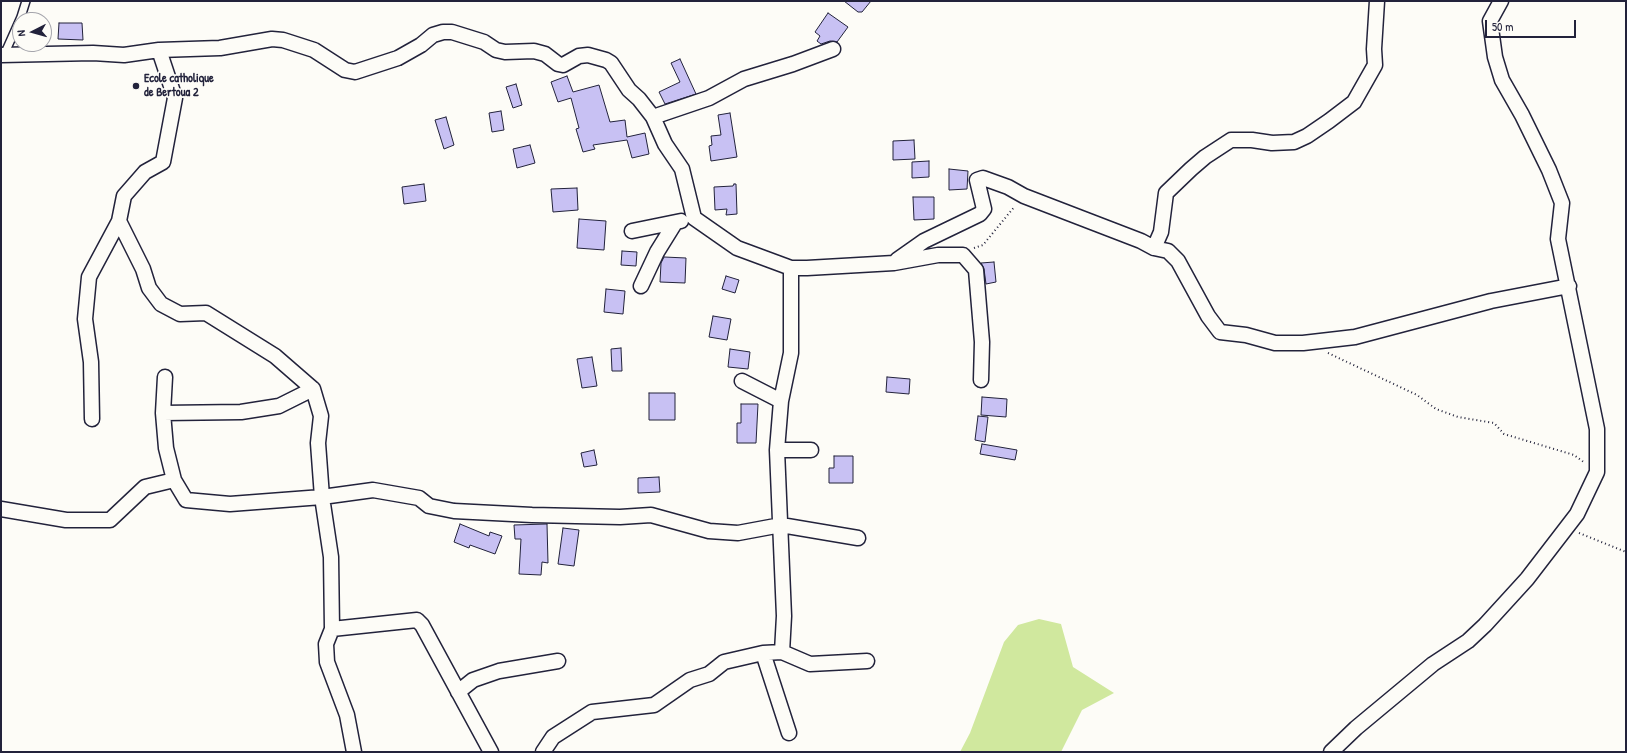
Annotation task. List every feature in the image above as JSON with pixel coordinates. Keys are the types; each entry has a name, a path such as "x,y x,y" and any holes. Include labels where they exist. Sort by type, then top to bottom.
{"street":[{"path":"1154,248 1161,232 1166,193 1205,157 1231,140 1252,140 1272,143 1294,142 1307,136 1354,102 1375,65 1374,49 1377,1"},
{"path":"1331,752 1356,728 1433,664 1468,642 1527,579 1577,514 1597,472 1597,429 1569,286 1558,239 1562,203 1549,170 1522,115 1502,80 1494,57 1490,21 1500,1"},
{"path":"3,55 93,53 124,55 158,50 220,48 272,39 283,40 314,50 345,70 355,72 398,58 421,45 433,35 443,32 452,32 484,42 496,50 505,52 534,51 545,54 558,64 562,65 579,56 588,55 606,60 611,63 630,90 640,99 653,117 665,144 682,169 691,210 697,221 737,248 791,268 894,263 938,255 963,255 976,270 982,342 981,380"},
{"path":"653,117 709,98 744,79 794,64 833,49"},
{"path":"92,419 91,362 85,319 89,277 119,221 124,196 145,172 163,162 175,98 158,50"},
{"path":"894,263 924,241 980,214 984,209 977,180 983,178 1154,248 1168,251 1178,261 1208,316 1220,332 1246,335 1275,343 1304,343 1354,337 1491,301 1569,286"},
{"path":"632,231 684,220 691,210"},
{"path":"119,221 143,268 149,288 161,304 180,314 206,313 275,356 313,388 321,416 318,443 322,497 331,557 332,629 326,644 327,662 347,715 354,752"},
{"path":"641,286 657,252 675,223"},
{"path":"782,652 784,616 777,450 782,401 791,352 791,268"},
{"path":"164,377 163,413 166,448 174,480 186,500 230,504 322,497 373,490 419,498 429,506 454,511 620,517 652,515 709,531 738,533 781,526 858,538"},
{"path":"742,381 782,401"},
{"path":"163,413 241,412 279,406 313,388"},
{"path":"777,450 811,450"},
{"path":"1,509 66,520 110,520 145,487 174,480"},
{"path":"332,629 417,620 491,752"},
{"path":"543,752 553,737 592,712 654,705 690,680 709,674 724,662 763,653 782,652 810,664 867,660"},
{"path":"763,653 789,733"},
{"path":"458,692 472,680 499,671 558,661"}],"lane":[{"path":"3,55 22,17 26,1"}],"path":[{"path":"965,257 973,249 983,245 1024,196"},
{"path":"1322,351 1417,395 1436,409 1458,417 1494,423 1504,434 1574,455 1597,472"},
{"path":"1567,527 1598,542 1626,552"}],"green space":[{"path":"1039,619 1061,624 1073,667 1114,693 1082,710 1061,752 960,752 970,733 1004,642 1018,625"}],"building":[{"path":"844,1 871,1 862,12 858,12"},
{"path":"828,13 848,27 837,42 830,41 821,44 817,41 820,36 815,32"},
{"path":"59,23 82,23 83,40 58,39"},
{"path":"680,59 696,94 665,104 659,92 680,82 671,63"},
{"path":"567,76 573,92 599,85 610,122 625,120 627,137 645,133 649,154 632,158 627,140 593,145 595,149 583,152 576,129 579,128 571,98 558,102 551,82"},
{"path":"516,84 522,105 513,108 506,87"},
{"path":"501,111 504,130 492,132 489,113"},
{"path":"730,113 737,157 711,161 709,146 712,145 711,136 721,135 718,115"},
{"path":"446,117 454,145 444,149 435,120"},
{"path":"914,140 915,159 893,160 893,141"},
{"path":"530,145 535,163 517,168 513,149"},
{"path":"929,161 929,177 912,178 912,162"},
{"path":"949,169 968,171 967,189 949,190"},
{"path":"424,184 426,201 404,204 402,187"},
{"path":"736,184 737,214 726,215 727,209 715,210 714,187 733,186"},
{"path":"577,188 578,210 553,212 551,189"},
{"path":"913,197 934,197 934,219 914,220"},
{"path":"579,219 606,221 604,250 577,248"},
{"path":"622,251 637,252 636,266 621,265"},
{"path":"664,257 686,258 685,283 660,282 661,263"},
{"path":"994,262 996,282 986,284 984,269 981,263"},
{"path":"726,276 739,280 735,293 722,289"},
{"path":"606,289 625,291 623,314 604,312"},
{"path":"713,316 731,319 727,340 709,337"},
{"path":"621,348 622,371 612,371 611,349"},
{"path":"730,349 750,352 748,369 728,367"},
{"path":"592,357 597,386 582,388 577,359"},
{"path":"887,377 910,379 909,394 886,392"},
{"path":"649,393 675,393 675,420 649,420"},
{"path":"982,397 1007,399 1006,417 981,415"},
{"path":"741,404 758,404 756,443 737,443 737,423 741,423"},
{"path":"978,416 988,417 985,442 975,440"},
{"path":"982,444 1017,450 1015,460 980,454"},
{"path":"594,450 597,465 584,467 581,453"},
{"path":"834,456 853,456 853,483 829,483 829,468 834,468"},
{"path":"659,477 660,492 638,493 638,478"},
{"path":"460,524 489,536 490,532 502,536 495,554 470,545 469,548 454,542"},
{"path":"547,524 548,563 542,562 541,575 519,574 521,539 515,539 514,525"},
{"path":"563,528 579,530 574,566 558,564"}],"place":[{"name":"Ecole catholique de Bertoua 2","path":"136,86"}]}
